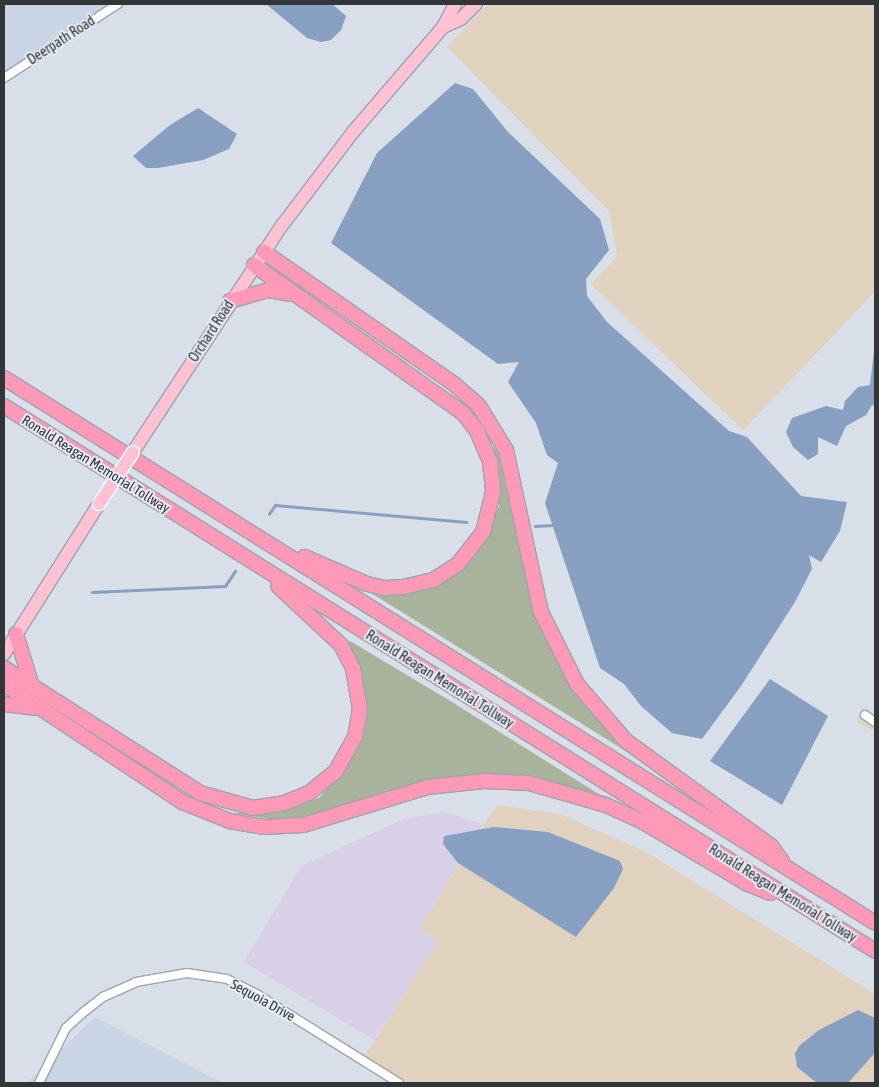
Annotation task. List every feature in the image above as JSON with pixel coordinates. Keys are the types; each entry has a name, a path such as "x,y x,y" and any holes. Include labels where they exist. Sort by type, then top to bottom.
{"highway":[{"path":"264,252 446,379 479,406 506,450 541,612 577,684 626,741 771,846 789,869"},
{"path":"254,266 463,414 477,431 490,462 491,506 480,538 458,564 433,580 403,587 366,584 256,536"},
{"path":"230,300 268,290 296,295"},
{"name":"Ronald Reagan Memorial Tollway","path":"4,378 875,923"},
{"name":"Ronald Reagan Memorial Tollway","path":"4,406 875,951"},
{"path":"4,668 200,793 253,808 284,803 309,793 336,771 352,744 360,710 356,681 341,645 254,563"},
{"path":"16,634 33,687"},
{"path":"4,684 40,710 182,802 230,821 264,827 303,825 428,787 484,781 529,783 584,796 613,808 643,822 748,884 801,905"},
{"path":"4,704 40,710"}],"main road":[{"name":"Orchard Road","path":"4,654 230,300 353,132 443,27 455,4"},
{"name":"Orchard Road","path":"443,27 461,19 476,4"}],"street":[{"name":"Deerpath Road","path":"4,78 118,4"},
{"path":"865,715 875,722"},
{"name":"Sequoia Drive","path":"39,1083 52,1051 66,1028 103,997 136,982 187,973 227,980 258,994 399,1083"}],"shaded area":[{"path":"4,4 113,4 4,74"},
{"path":"488,4 875,4 875,292 743,430 591,284 617,256 609,211 447,47"},
{"path":"865,709 875,715 875,732 857,721"},
{"path":"497,805 560,814 646,852 875,994 875,1083 406,1083 364,1057 438,941 419,928"},
{"path":"443,812 484,824 419,928 438,941 374,1040 244,962 301,866 404,819"},
{"path":"95,1017 223,1083 27,1083"}],"green space":[{"path":"496,443 533,609 542,632 577,697 632,755 371,593 421,590 462,567 477,551 499,506 499,470 493,444"},
{"path":"350,641 452,702 605,798 537,777 483,774 407,786 304,817 276,820 231,813 271,813 302,805 320,797 348,764 357,746 365,713 364,689 360,669 348,643"}],"water":[{"path":"266,4 332,4 346,16 341,30 331,40 321,42 307,38"},
{"path":"455,83 473,89 508,132 600,219 609,250 586,279 587,296 607,322 729,431 747,437 801,496 847,502 840,531 821,562 809,555 812,569 795,602 741,686 702,739 672,733 641,706 624,684 600,668 545,503 558,463 547,455 536,423 508,382 519,362 498,364 331,243 377,153"},
{"path":"198,108 237,134 229,149 203,160 158,168 146,168 133,156 170,125"},
{"path":"875,343 875,406 872,405 866,415 846,426 837,446 818,437 818,454 808,460 793,447 786,432 792,418 826,406 843,410 845,401 858,387 870,385"},
{"path":"770,679 828,716 782,805 710,761"},
{"path":"494,827 548,832 620,861 623,869 614,888 576,937 458,863 443,844 444,836"},
{"path":"858,1010 875,1018 875,1053 848,1083 817,1083 797,1067 795,1054 799,1046 819,1030"}],"waterway":[{"path":"269,514 275,505 466,522"},
{"path":"535,526 553,525"},
{"path":"92,592 225,586 235,571"}]}
